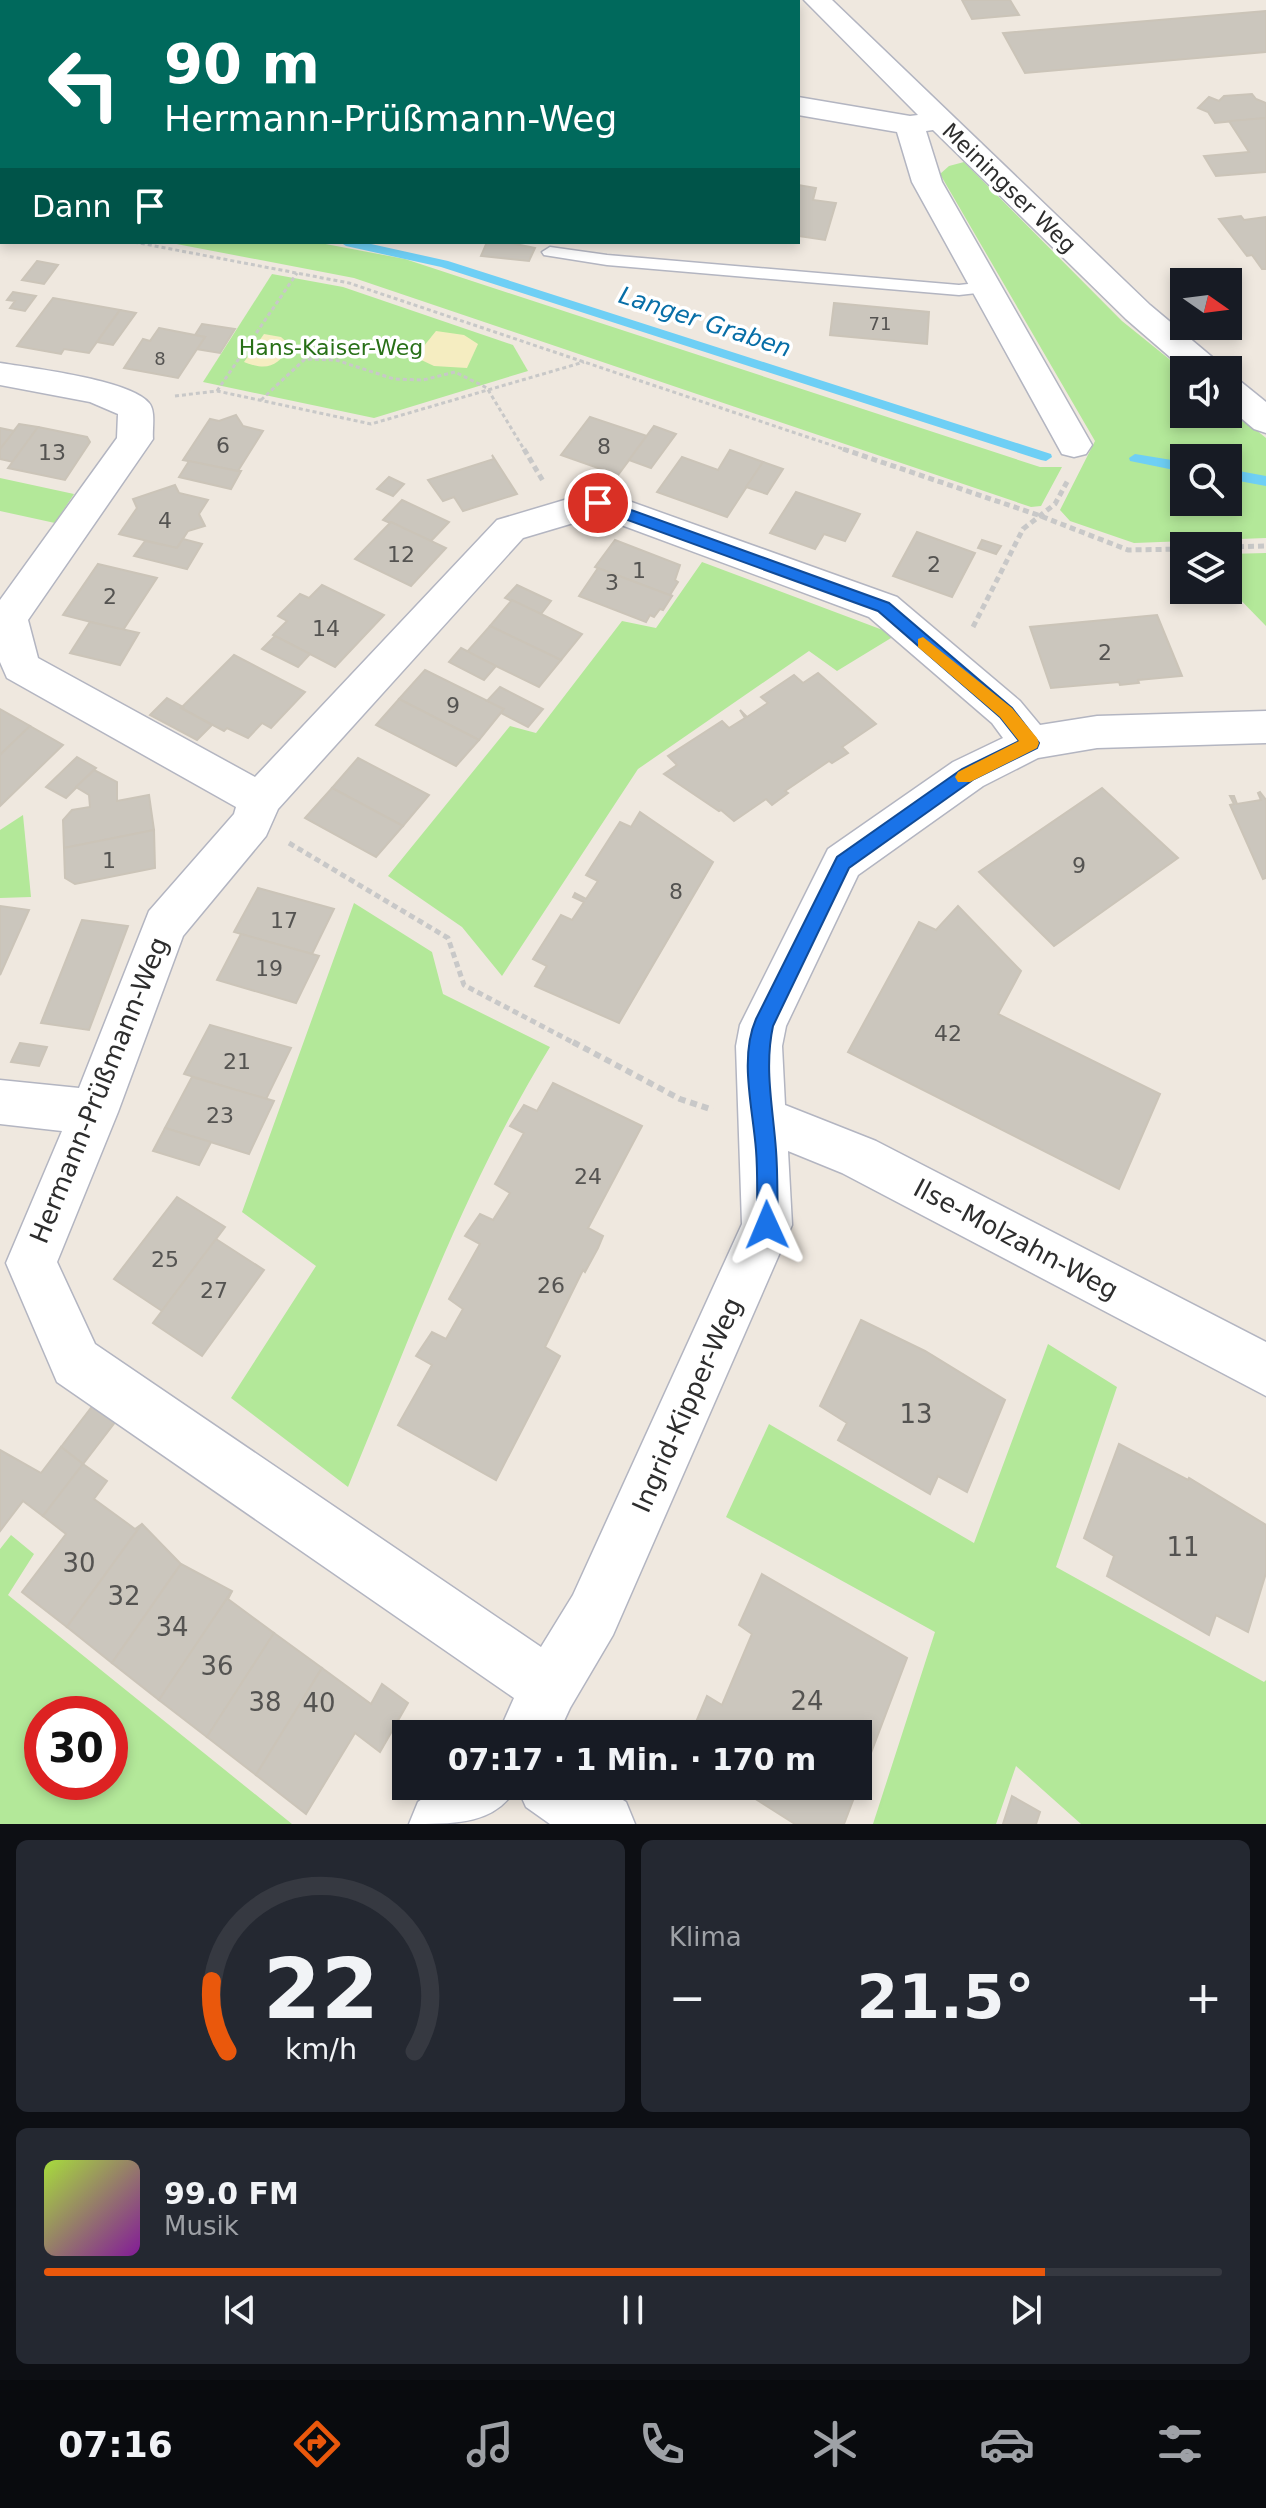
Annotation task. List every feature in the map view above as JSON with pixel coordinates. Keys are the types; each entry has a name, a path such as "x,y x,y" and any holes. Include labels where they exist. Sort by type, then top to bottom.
{"street":[{"name":"Meiningser Weg","path":"817,0 924,122 1190,356"},
{"path":"800,106 924,122"},
{"name":"Meiningser Weg","path":"924,122 927,182 986,287 1072,459"},
{"path":"0,374 97,392 135,408 135,439 8,618 21,667 255,812"},
{"path":"1242,401 1266,421"},
{"name":"Hermann-Prüßmann-Weg","path":"549,1687 76,1363 31,1263 94,1112 165,925 255,812 510,529 598,503 883,607 1006,712 1031,743"},
{"name":"Ingrid-Kipper-Weg","path":"534,1720 549,1687 593,1615 767,1225 759,1046 763,1025 843,862 968,774 1031,743 1097,732 1266,727"},
{"path":"0,1102 94,1112"},
{"name":"Ilse-Molzahn-Weg","path":"761,1120 812,1136 859,1157 1266,1370"},
{"path":"440,1824 470,1800"},
{"path":"568,1800 604,1824"}],"lane":[{"path":"550,252 607,260 944,289 986,287"}],"path":[{"path":"145,244 349,283 1038,515 1128,550 1170,549"},
{"path":"217,391 297,273"},
{"path":"261,400 305,359 336,360 394,379 423,380 455,372 487,388 563,512"},
{"path":"135,408 176,396 217,391 371,424 585,362"},
{"path":"946,663 968,637 1023,529 1055,504 1072,459"},
{"path":"1242,547 1266,546"},
{"path":"255,812 284,840 448,938 464,985 680,1099 720,1112 761,1120"}],"green space":[{"path":"964,162 1122,321 1170,360 1170,428 1242,428 1242,418 1266,438 1266,538 1242,539 1242,532 1170,532 1170,542 1134,543 1070,521 1060,510 1095,441 940,174 949,166"},
{"path":"176,244 326,244 405,259 1040,467 1062,467 1041,506 1031,507 354,278"},
{"name":"Hans-Kaiser-Weg","path":"272,274 343,287 513,345 528,371 374,418 203,382"},
{"path":"0,478 74,494 55,523 0,511"},
{"path":"1266,553 1266,626 1242,601 1242,554"},
{"path":"702,562 896,635 837,671 809,651 638,769 502,976 462,927 388,876 510,726 536,733 622,621 656,628"},
{"path":"23,815 31,897 0,898 0,830"},
{"path":"354,903 432,952 443,994 550,1047 519,1099 465,1208 348,1487 231,1398 316,1266 242,1212"},
{"path":"1048,1344 1117,1387 1056,1567 1264,1682 1266,1680 1266,1824 1081,1824 1016,1766 996,1824 873,1824 935,1632 726,1517 769,1424 974,1543"},
{"path":"11,1535 34,1554 8,1595 292,1824 0,1824 0,1549"}],"sand":[{"path":"436,331 464,335 478,344 467,368 434,366 415,357"},
{"path":"264,334 281,337 291,346 281,359 271,365 244,362"}],"building":[{"path":"962,0 1010,0 1019,15 972,19"},
{"path":"1266,11 1266,52 1025,73 1003,33"},
{"path":"1252,94 1266,103 1266,118 1215,123 1208,112 1198,108 1209,97 1219,101 1224,96"},
{"path":"1266,118 1266,172 1216,176 1204,156 1249,152 1229,121"},
{"path":"800,185 816,188 813,200 836,203 825,240 800,236"},
{"path":"1241,216 1244,220 1266,217 1266,269 1262,269 1252,255 1247,256 1219,219"},
{"path":"486,244 535,248 529,261 481,256"},
{"path":"37,261 58,265 44,284 22,280"},
{"path":"13,292 36,296 25,311 10,308 15,301 7,300"},
{"path":"53,298 120,310 89,353 64,349 61,354 17,346"},
{"path":"834,303 929,312 927,344 830,335"},
{"path":"120,310 136,313 113,345 97,342"},
{"path":"202,324 235,329 220,353 196,349 205,337 195,335"},
{"path":"159,328 205,337 178,378 124,368 143,339 150,341"},
{"path":"236,415 243,426 263,431 238,471 183,460 210,419 219,421"},
{"path":"590,417 647,436 618,475 561,455"},
{"path":"19,424 38,427 13,462 0,459 0,449"},
{"path":"654,426 676,434 651,468 629,460"},
{"path":"38,427 87,437 90,442 65,480 8,468"},
{"path":"0,428 14,431 0,449"},
{"path":"730,450 763,462 727,517 657,492 682,457 718,470"},
{"path":"492,455 517,494 463,511 454,497 443,501 428,480 494,459"},
{"path":"189,461 241,471 231,489 179,477"},
{"path":"763,462 783,469 767,494 746,487"},
{"path":"389,477 404,484 393,496 377,489"},
{"path":"175,485 179,493 208,500 199,514 205,526 188,531 177,548 119,534 137,508 133,499"},
{"path":"796,492 860,514 845,541 824,534 815,549 770,533"},
{"path":"402,500 449,522 431,541 383,520"},
{"path":"391,522 446,548 411,586 355,559"},
{"path":"917,532 975,553 952,597 893,576"},
{"path":"183,539 202,544 187,569 134,556 145,541 177,548"},
{"path":"615,540 680,565 675,580 678,582 670,595 673,596 672,596 595,567"},
{"path":"982,540 1001,546 996,554 978,548"},
{"path":"98,564 157,578 123,630 63,615"},
{"path":"598,568 672,596 663,610 660,609 654,617 650,615 646,622 579,596"},
{"path":"322,585 384,615 335,667 273,635 287,621 278,616 300,594 309,598"},
{"path":"517,585 551,601 541,614 505,598"},
{"path":"512,600 582,634 561,660 490,626"},
{"path":"1157,615 1182,676 1120,685 1119,682 1051,688 1030,627"},
{"path":"90,622 139,633 120,665 70,653"},
{"path":"490,626 561,660 539,687 467,652"},
{"path":"275,636 310,654 298,667 262,649"},
{"path":"461,648 496,666 484,680 449,662"},
{"path":"234,655 305,692 271,728 262,723 248,738 227,728 224,731 181,708"},
{"path":"425,670 504,709 479,740 399,699"},
{"path":"818,673 876,724 842,747 848,753 832,763 829,761 785,791 788,793 772,805 766,799 734,821 664,774 677,765 668,756 722,721 729,728 745,718 740,710 747,717 768,703 761,697 794,675 803,683"},
{"path":"500,687 543,709 528,727 501,713 504,709 487,701"},
{"path":"167,698 212,725 197,740 150,715"},
{"path":"399,699 479,740 456,766 376,725"},
{"path":"0,709 30,726 0,755"},
{"path":"30,726 63,745 0,806 0,755"},
{"path":"77,757 96,768 66,798 46,787"},
{"path":"358,758 429,795 403,826 332,788"},
{"path":"94,770 117,782 117,801 149,795 154,830 64,848 63,820 72,810 90,807 89,795 76,787"},
{"path":"332,788 403,826 376,857 305,818"},
{"path":"1102,788 1178,858 1054,946 979,872"},
{"path":"1260,792 1266,800 1266,878 1263,879 1230,805 1234,804 1230,796 1234,796 1237,804 1261,800"},
{"path":"640,812 713,862 619,1023 535,986 547,966 533,959 561,915 572,920 584,902 573,897 575,893 586,899 598,881 586,875 620,822 631,827"},
{"path":"154,830 155,868 75,884 65,878 64,848"},
{"path":"258,888 334,909 312,954 234,932"},
{"path":"0,906 29,910 0,975"},
{"path":"958,906 1021,971 998,1014 1160,1094 1119,1189 848,1052 919,922 936,930"},
{"path":"82,920 128,926 89,1030 41,1023"},
{"path":"241,934 319,956 296,1003 217,980"},
{"path":"210,1025 291,1048 266,1099 184,1074"},
{"path":"20,1043 47,1047 39,1066 11,1062"},
{"path":"192,1077 274,1101 249,1154 165,1128"},
{"path":"553,1083 642,1126 588,1228 603,1236 598,1248 585,1272 583,1270 545,1347 560,1356 496,1480 398,1425 432,1365 416,1356 432,1332 446,1339 463,1309 449,1299 480,1244 465,1236 480,1214 493,1220 510,1193 495,1184 524,1133 510,1126 524,1105 537,1111"},
{"path":"165,1128 211,1142 199,1165 153,1151"},
{"path":"177,1197 225,1227 162,1311 114,1279"},
{"path":"216,1239 264,1270 202,1356 153,1323"},
{"path":"861,1320 925,1351 1005,1400 967,1492 938,1476 930,1494 838,1440 847,1423 820,1406"},
{"path":"94,1404 116,1421 83,1464 61,1447"},
{"path":"1119,1444 1189,1478 1266,1525 1266,1573 1248,1632 1216,1615 1209,1635 1107,1576 1114,1556 1084,1538"},
{"path":"61,1447 83,1464 43,1516 23,1501 0,1531 0,1450 41,1473"},
{"path":"83,1464 107,1481 94,1499 135,1529 142,1524 67,1627 22,1592 66,1534 43,1516"},
{"path":"142,1524 181,1564 112,1663 67,1627"},
{"path":"181,1564 232,1591 159,1700 112,1663"},
{"path":"762,1574 907,1658 872,1750 872,1720 697,1720 707,1696 722,1705 752,1634 739,1625"},
{"path":"232,1591 228,1599 274,1633 207,1737 159,1700"},
{"path":"274,1633 322,1668 256,1775 207,1737"},
{"path":"322,1668 371,1704 382,1684 408,1703 398,1720 392,1720 392,1731 380,1752 355,1733 306,1814 256,1775"},
{"path":"1012,1796 1040,1812 1036,1824 1003,1824"},
{"path":"757,1800 853,1800 844,1824 795,1824"}],"waterway":[{"name":"Langer Graben","path":"355,244 444,264 1046,457"},
{"name":"Langer Graben","path":"1135,458 1170,464"},
{"name":"Langer Graben","path":"1242,477 1266,481"}],"slow traffic":[{"path":"923,643 1006,712 1031,743 964,777"}],"route":[{"path":"598,503 883,607 1006,712 1031,743 968,774 843,862 763,1025 758,1077 766,1151 767,1225"}]}
